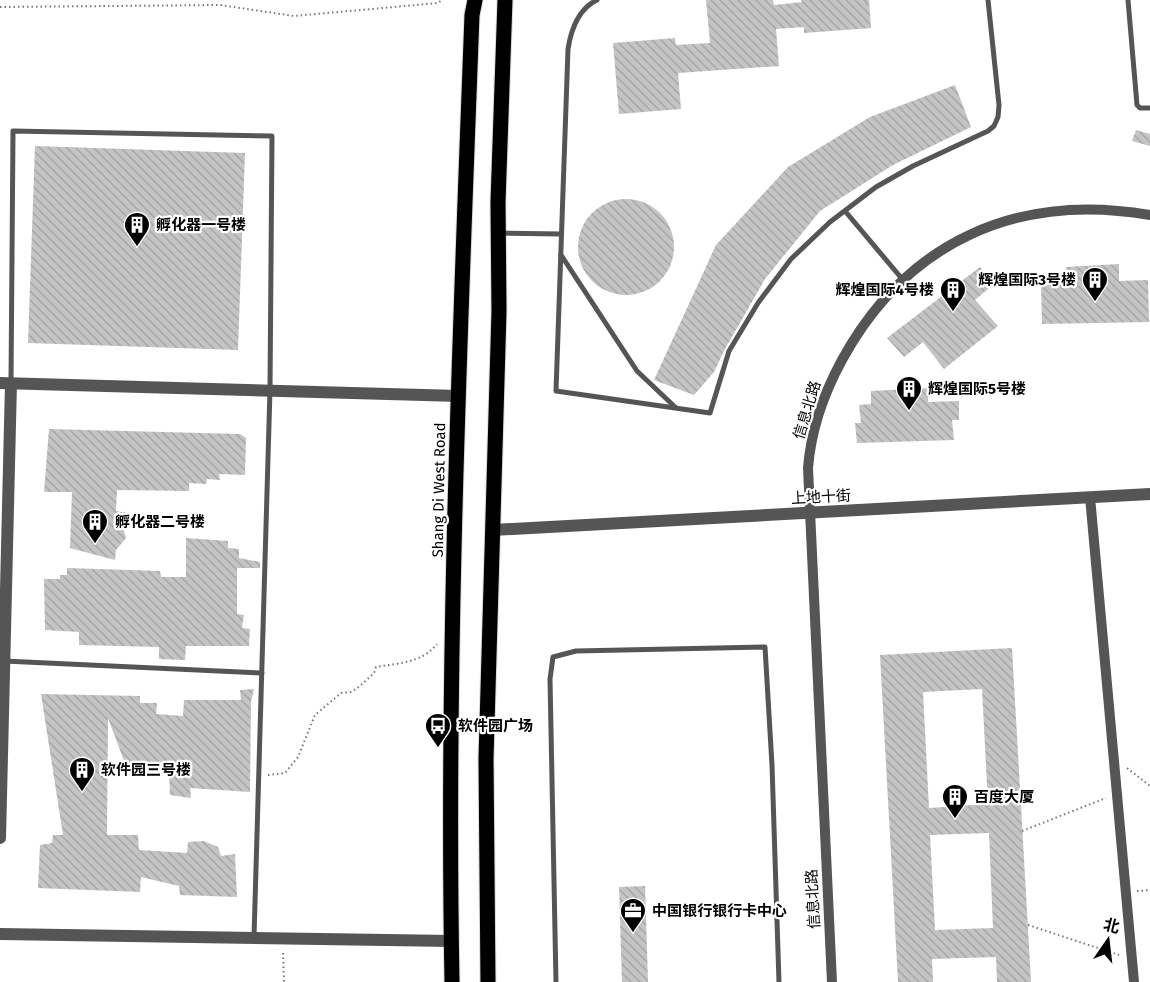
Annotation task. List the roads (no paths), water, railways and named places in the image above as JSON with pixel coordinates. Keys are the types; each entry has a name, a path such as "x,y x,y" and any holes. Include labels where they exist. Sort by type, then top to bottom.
{"main road":[{"name":"Shang Di West Road","path":"452,982 450,800 459,396 472,15 475,0"},
{"path":"488,982 485,822 500,310 498,233 505,0"}],"street":[{"name":"信息北路","path":"832,982 809,513 809,454 816,422 833,377 855,335 878,306 927,259 954,241 987,226 1028,215 1104,209 1150,215"},
{"path":"0,838 4,661 5,383 459,396"},
{"name":"上地十街","path":"493,530 1150,494"},
{"path":"1090,497 1134,982"},
{"path":"0,933 452,941"}],"lane":[{"path":"597,0 580,15 571,31 568,49 555,391 710,414 729,351 758,303 791,259 830,222 876,188 913,166 994,126 998,117 999,105 988,0"},
{"path":"1128,0 1137,105 1140,108 1150,108"},
{"path":"5,383 12,131 272,136 270,390 254,937"},
{"path":"845,211 903,280"},
{"path":"498,233 561,234"},
{"path":"560,255 637,371 676,409"},
{"path":"556,982 550,679 553,657 576,651 765,647 772,765 779,982"},
{"path":"4,661 262,673"}],"place":[{"name":"孵化器一号楼","path":"137,248"},
{"name":"辉煌国际3号楼","path":"1095,303"},
{"name":"辉煌国际4号楼","path":"953,313"},
{"name":"辉煌国际5号楼","path":"909,412"},
{"name":"孵化器二号楼","path":"95,545"},
{"name":"软件园广场","path":"438,749"},
{"name":"软件园三号楼","path":"82,793"},
{"name":"百度大厦","path":"955,820"},
{"name":"中国银行银行卡中心","path":"633,934"}]}
